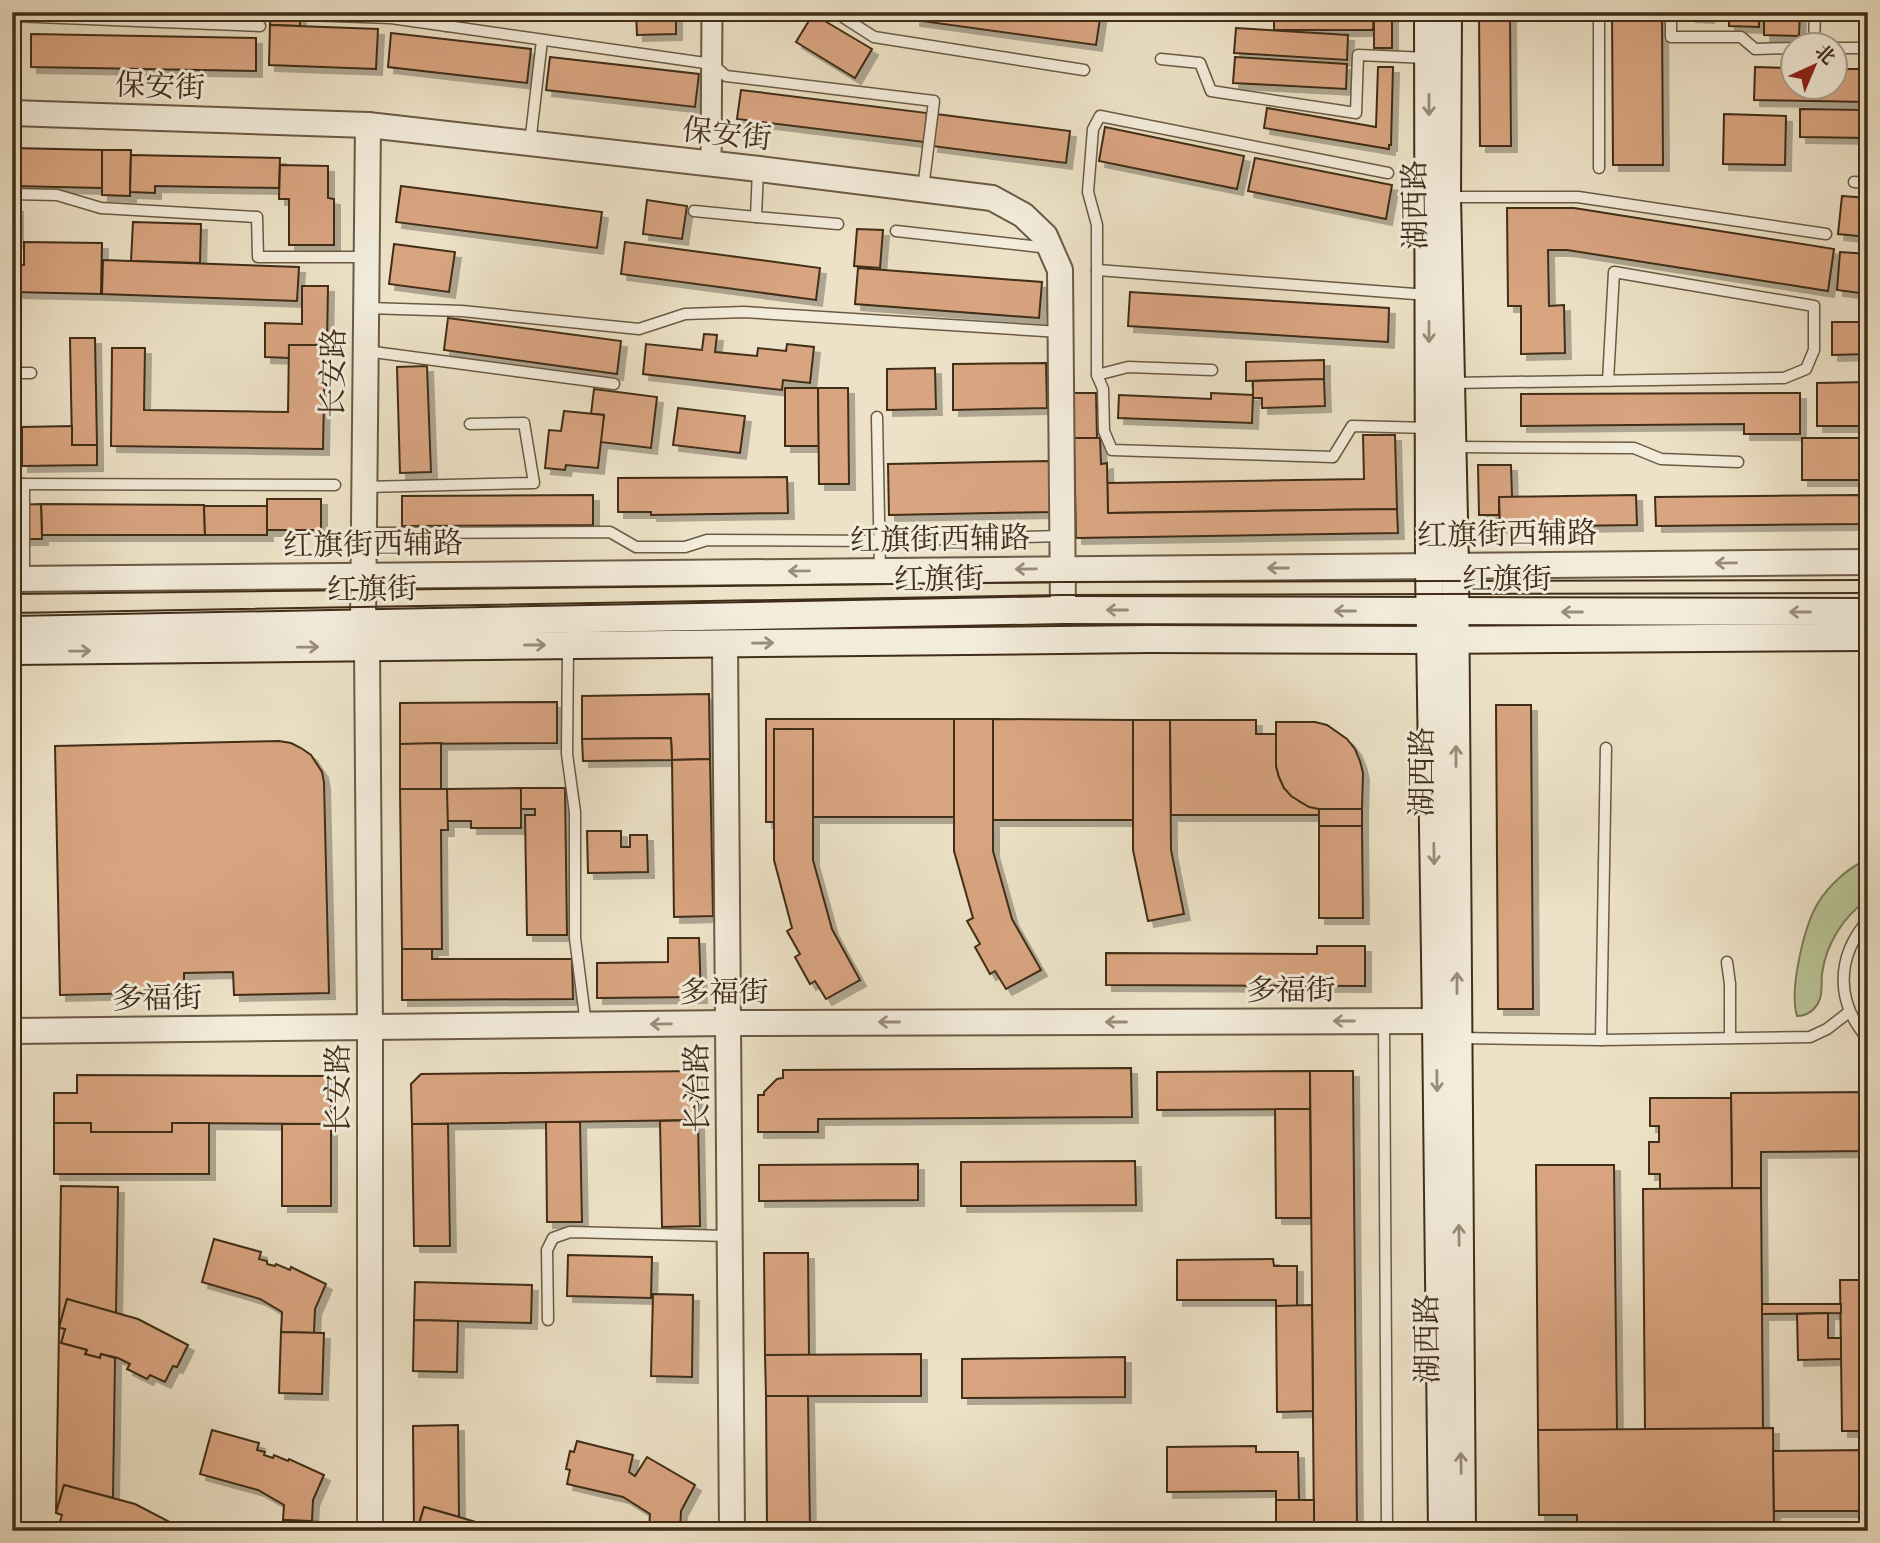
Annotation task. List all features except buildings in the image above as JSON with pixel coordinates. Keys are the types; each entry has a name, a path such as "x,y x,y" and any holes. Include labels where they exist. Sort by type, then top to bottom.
{"main road":[{"name":"湖西路","path":"1428,12 1429,567 1442,611 1457,1038 1462,1531"},
{"name":"湖西路","path":"1442,611 1455,566 1447,197 1448,12"},
{"name":"红旗街","path":"12,652 365,635 1063,610 1868,612"},
{"name":"红旗街","path":"12,630 365,635 568,645 1868,636"},
{"name":"湖西路","path":"1442,1531 1436,1021 1443,640"}],"street":[{"path":"711,164 712,12"},
{"name":"保安街","path":"12,113 368,125 992,198 1023,215 1045,236 1060,270 1063,610"},
{"name":"长安路","path":"368,125 363,575 370,1027 370,1531"},
{"name":"红旗街西辅路","path":"18,579 1868,562"},
{"name":"长治路","path":"724,644 732,1531"},
{"name":"多福街","path":"12,1031 728,1023 1436,1021"}],"lane":[{"path":"446,26 447,12"},
{"path":"835,12 874,37 1084,70"},
{"path":"1599,12 1600,168"},
{"path":"1671,12 1671,37 1741,37 1755,49 1778,48"},
{"path":"1814,32 1815,12"},
{"path":"12,16 24,14 195,18 260,26"},
{"path":"307,15 391,18 712,64 726,76 934,101 923,190"},
{"path":"530,144 542,40"},
{"path":"1848,48 1868,48"},
{"path":"1161,59 1200,63 1211,91 1356,113 1358,55 1428,58"},
{"path":"1388,173 1101,116 1093,129 1088,192 1097,225 1097,375 1103,388 1104,432 1112,450 1333,457 1352,426 1429,428"},
{"path":"756,217 758,169"},
{"path":"1854,182 1868,183"},
{"path":"12,194 57,195 102,208 257,217 258,257 366,257"},
{"path":"1447,197 1578,197 1826,234"},
{"path":"694,211 838,224"},
{"path":"896,231 1049,248"},
{"path":"1097,270 1429,295"},
{"path":"1451,383 1608,381 1784,378 1807,369 1814,349 1814,306 1614,272 1608,381"},
{"path":"366,308 462,311 639,329 685,314 744,312 1060,332"},
{"path":"365,351 614,384"},
{"path":"1097,375 1128,368 1212,370"},
{"path":"12,373 31,373"},
{"path":"877,417 880,571"},
{"path":"364,487 534,483 524,423 470,424"},
{"path":"1452,447 1634,448 1661,459 1738,462"},
{"path":"12,484 335,485"},
{"path":"18,579 24,484"},
{"path":"363,533 610,532 636,547 685,547 707,540 880,541 1062,536"},
{"path":"568,645 567,754 575,812 575,938 586,1025"},
{"path":"1601,1040 1606,748"},
{"path":"1868,920 1855,935 1843,973 1849,1012 1859,1030 1868,1039"},
{"path":"1727,961 1730,984 1730,1038"},
{"path":"1457,1038 1601,1040 1810,1037 1827,1029 1849,1012"},
{"path":"1384,1021 1387,1531"},
{"path":"548,1320 547,1250 553,1238 570,1232 730,1236"}],"path":[{"path":"1868,960 1865,975 1868,998"}],"green space":[{"path":"1868,859 1868,899 1851,914 1837,932 1827,952 1821,995 1817,1004 1807,1014 1797,1016 1796,975 1813,913 1834,883"}],"tram line":[{"path":"12,594 1062,582 1868,580"},
{"path":"12,613 1062,595 1868,593"}]}
